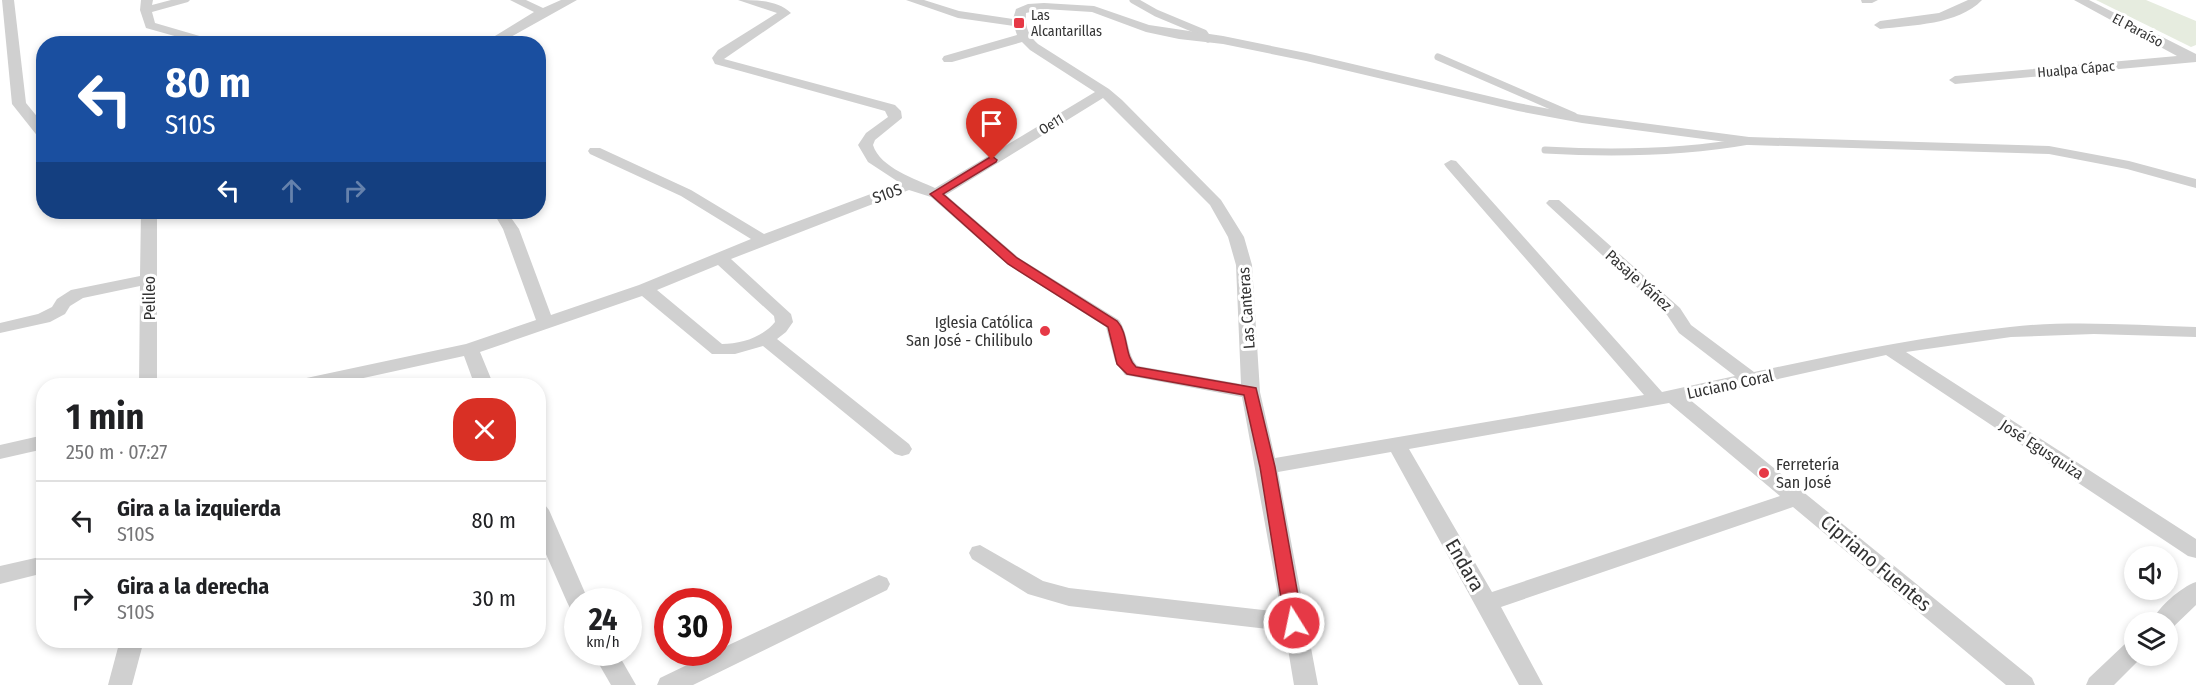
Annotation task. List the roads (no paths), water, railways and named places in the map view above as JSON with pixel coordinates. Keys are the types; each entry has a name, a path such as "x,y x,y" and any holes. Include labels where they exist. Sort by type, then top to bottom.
{"street":[{"path":"8,0 19,104 36,125"},
{"path":"184,0 146,5 150,25 187,36"},
{"path":"516,0 543,12"},
{"path":"502,36 543,12 571,0"},
{"path":"744,0 777,8 784,12 784,15 722,53 718,61 890,108 894,111 895,118 870,136 864,149 870,157 914,185"},
{"path":"777,8 790,0"},
{"path":"912,0 958,14 1020,18"},
{"path":"1880,25 1929,19 1967,7 1976,0"},
{"name":"El Paraíso","path":"2080,0 2194,59"},
{"path":"948,59 1020,18 1028,7 1094,9 1146,28 1306,57 1518,107 1582,119 1749,141 2049,150 2129,165 2196,184"},
{"name":"Las Canteras","path":"1020,18 1034,47 1104,92 1216,203 1236,237 1244,266 1251,392 1267,467 1306,685"},
{"name":"Hualpa Cápac","path":"1955,80 2194,59"},
{"name":"Oe11","path":"936,194 1104,92"},
{"path":"594,151 686,193 764,240"},
{"name":"Cipriano Fuentes","path":"1451,164 1665,397 1797,498 2023,685"},
{"name":"S10S","path":"335,378 470,350 645,289 764,240 908,185 914,185 936,194 1013,261 1113,324 1117,329 1124,364 1132,371 1251,392"},
{"name":"Pasaje Yáñez","path":"1554,202 1674,312 1685,329 1750,379"},
{"name":"Pelileo","path":"148,378 149,219"},
{"path":"505,219 511,229 546,324"},
{"path":"645,289 713,348 730,350 765,339 779,330 784,317 721,259"},
{"path":"0,328 44,318 59,310 63,303 77,294 148,279"},
{"name":"Luciano Coral","path":"1267,467 1397,446 1665,397 1889,349 2012,332 2094,329 2193,334"},
{"path":"765,339 902,449"},
{"name":"José Egusquiza","path":"1889,349 2196,550"},
{"path":"470,350 482,378"},
{"path":"0,452 36,444"},
{"name":"Endara","path":"1397,446 1531,685"},
{"path":"1487,603 1797,498"},
{"path":"546,528 572,588"},
{"path":"980,553 1036,588 1069,597 1294,623"},
{"path":"0,575 36,566"},
{"path":"669,685 879,584"},
{"path":"2174,612 2196,591"},
{"path":"120,685 130,648"},
{"path":"2098,685 2124,660"},
{"path":"612,666 624,685"}],"lane":[{"path":"1133,0 1156,13 1204,33 1208,39"},
{"path":"1438,57 1582,119"},
{"path":"1545,150 1617,152 1723,146 1749,141"}],"place":[{"name":"Las Alcantarillas","path":"1019,23"},
{"name":"Iglesia Católica San José - Chilibulo","path":"1045,331"},
{"name":"Ferretería San José","path":"1764,473"}]}
